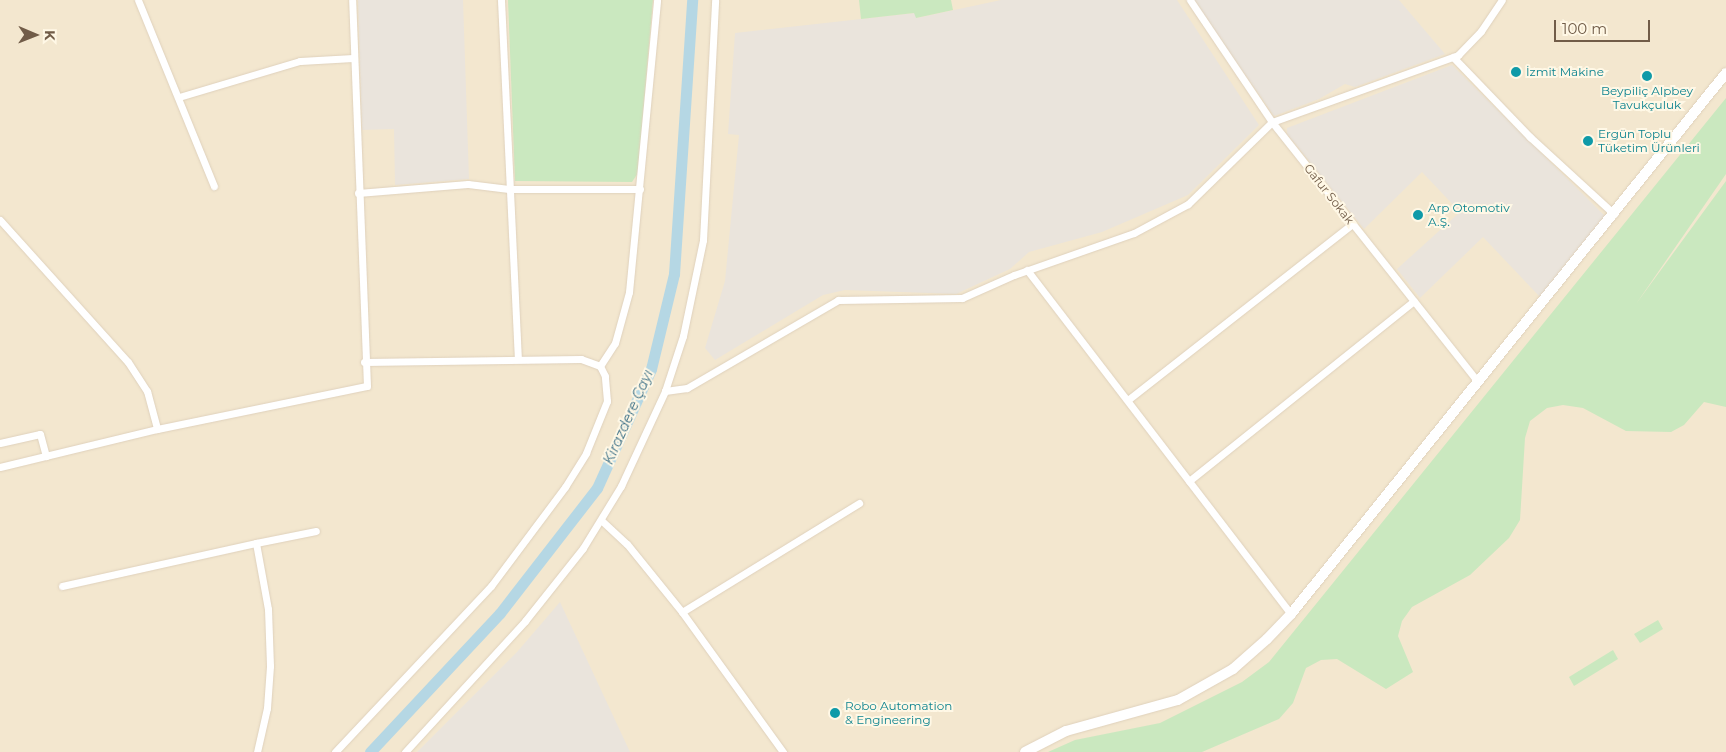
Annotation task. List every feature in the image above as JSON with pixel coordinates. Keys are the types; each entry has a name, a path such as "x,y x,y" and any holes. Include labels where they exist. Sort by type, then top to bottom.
{"main road":[{"path":"1025,752 1066,731 1142,712 1186,695 1233,669 1291,614 1726,73"},
{"path":"1037,752 1069,737 1181,705 1237,674 1272,644 1726,83"}],"street":[{"path":"138,0 214,186"},
{"path":"0,467 157,429 367,386 364,362 352,0"},
{"path":"501,0 518,358"},
{"path":"600,366 615,343 623,319 640,189 657,0"},
{"path":"404,752 525,621 566,571 601,520 643,442 665,390 683,336 703,240 715,0"},
{"name":"Gafur Sokak","path":"1190,0 1272,122 1477,381"},
{"path":"665,390 687,388 838,300 855,297 952,301 1027,270 1134,233 1181,210 1272,122 1453,57 1476,37 1502,0"},
{"path":"1453,57 1530,137 1614,214"},
{"path":"179,97 300,62 353,58"},
{"path":"358,192 447,184 509,189 640,189"},
{"path":"0,220 128,362 147,391 157,429"},
{"path":"1129,398 1352,224"},
{"path":"1027,270 1129,398 1189,481 1291,614"},
{"path":"1189,481 1414,301"},
{"path":"334,752 490,586 565,488 586,453 607,400 605,376 600,366 582,359 518,358 364,362"},
{"path":"0,443 40,434 46,456"},
{"path":"682,612 859,503"},
{"path":"601,520 626,544 682,612 784,752"},
{"path":"62,586 316,531"},
{"path":"256,544 268,609 270,666 267,708 257,752"}],"shaded area":[{"path":"0,0 1726,0 1726,752 0,752"},
{"path":"358,0 463,0 469,179 395,185 394,129 362,130"},
{"path":"1001,0 1177,0 1259,125 1188,195 1102,232 1029,252 1010,269 956,294 845,290 823,295 715,360 705,348 725,281 739,135 728,134 735,33 915,13 917,18"},
{"path":"1193,0 1399,0 1445,54 1355,87 1345,84 1319,99 1274,116"},
{"path":"1452,65 1606,217 1540,297 1483,237 1420,298 1397,269 1460,212 1422,172 1364,229 1287,134 1287,128"},
{"path":"560,602 630,752 417,752 517,652"}],"green space":[{"path":"508,0 653,0 638,173 632,182 515,181"},
{"path":"859,0 951,0 953,10 916,18 914,13 861,19"},
{"path":"1726,98 1726,174 1636,304 1726,181 1726,407 1704,402 1684,425 1671,432 1626,431 1583,408 1563,405 1547,408 1530,421 1525,438 1520,520 1509,538 1470,575 1412,607 1402,621 1398,636 1413,672 1386,689 1337,659 1321,660 1306,668 1293,703 1279,719 1202,752 1048,752 1075,740 1160,723 1242,682 1269,662"},
{"path":"1658,620 1663,629 1640,643 1634,634"},
{"path":"1613,650 1618,659 1574,686 1569,677"}],"waterway":[{"name":"Kirazdere Çayı","path":"370,752 500,613 597,488 651,369 674,274 692,0"}],"place":[{"name":"İzmit Makine","path":"1516,72"},
{"name":"Beypiliç Alpbey Tavukçuluk","path":"1647,76"},
{"name":"Ergün Toplu Tüketim Ürünleri","path":"1588,141"},
{"name":"Arp Otomotiv A.Ş.","path":"1418,215"},
{"name":"Robo Automation & Engineering","path":"835,713"}]}
